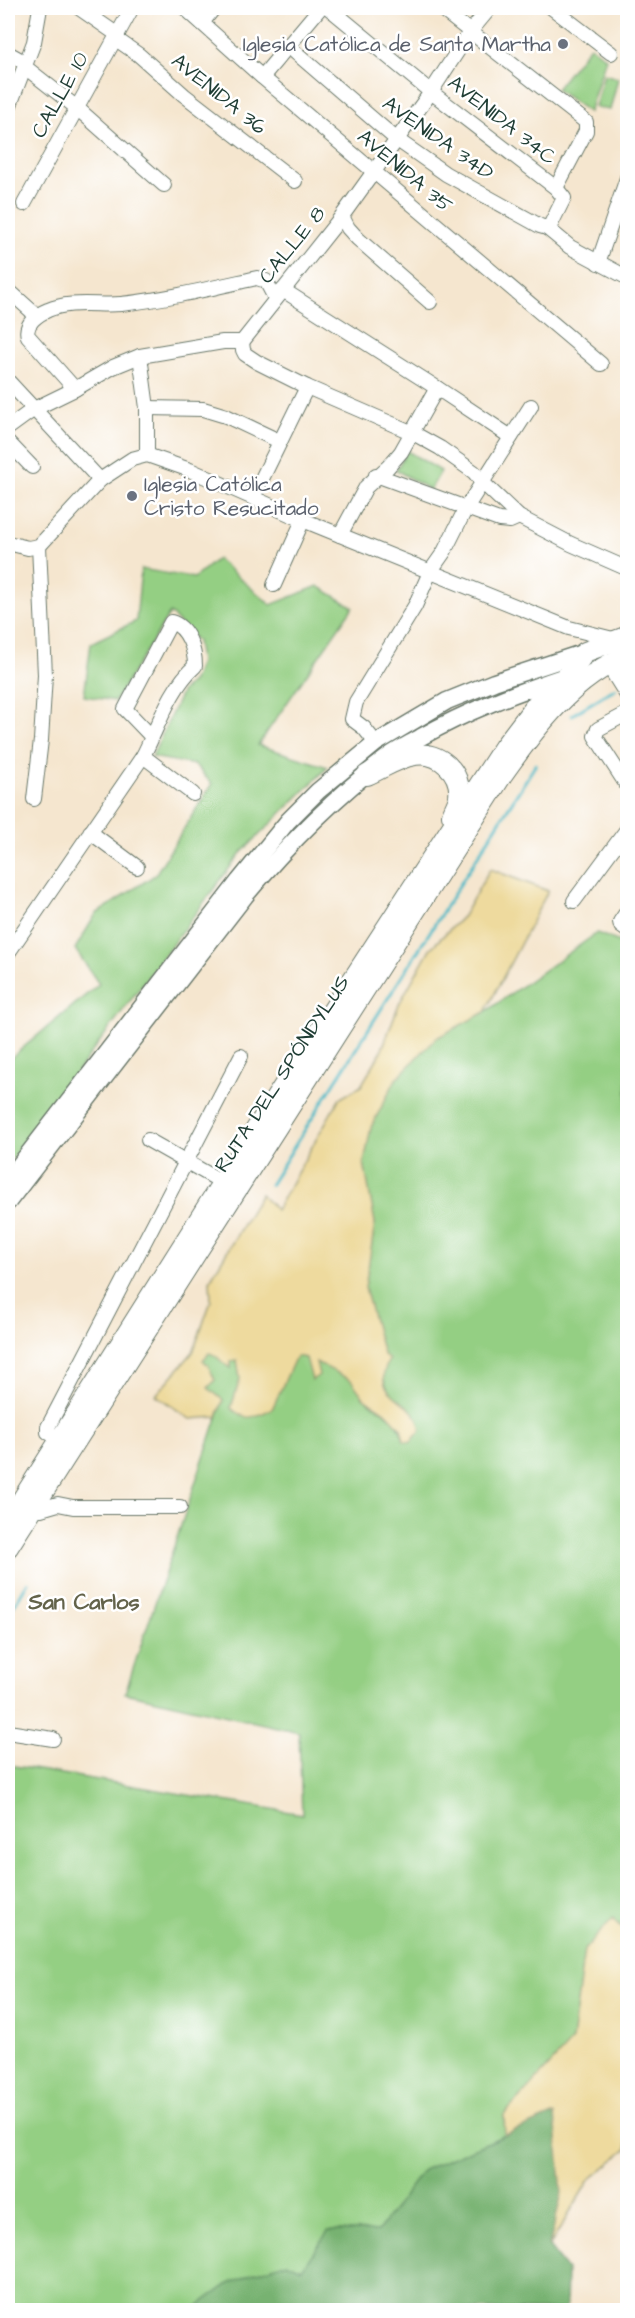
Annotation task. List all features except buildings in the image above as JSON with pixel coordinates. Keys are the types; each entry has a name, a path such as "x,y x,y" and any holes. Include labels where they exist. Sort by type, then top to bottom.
{"highway":[{"path":"585,652 620,668"},
{"name":"RUTA DEL SPÓNDYLUS","path":"8,1547 15,1514 59,1439 222,1182 516,731 539,701 568,675 585,652"},
{"name":"RUTA DEL SPÓNDYLUS","path":"15,1514 148,1330 496,784 540,722 620,668"},
{"path":"367,776 417,754 434,757 452,769 458,783 459,799 437,850"}],"main road":[{"path":"8,1180 239,881 288,821 318,791 376,743 447,701 494,682 585,652"},
{"path":"8,1202 273,862 316,818 390,755 453,720 523,690 568,675 620,668"}],"street":[{"path":"8,110 34,42 40,8"},
{"name":"AVENIDA 36","path":"79,8 139,55 184,95 295,181"},
{"name":"CALLE 10","path":"24,204 132,8"},
{"name":"AVENIDA 35","path":"184,8 373,172 601,364"},
{"path":"202,23 213,8"},
{"path":"262,77 320,8"},
{"name":"AVENIDA 34C","path":"328,8 560,193"},
{"path":"440,8 586,122 586,131 560,193 551,224 547,228"},
{"name":"CALLE 8","path":"242,342 342,216 431,92 470,32 490,8"},
{"path":"552,8 612,52"},
{"name":"AVENIDA 34D","path":"288,46 396,139 446,174 547,228 570,247 627,278"},
{"path":"8,53 26,65 77,108 164,185"},
{"path":"598,263 627,175"},
{"path":"342,216 348,228 358,239 430,302"},
{"path":"75,389 28,336 27,328 37,316 58,307 121,304 256,278 266,281 279,294 437,388 511,437"},
{"path":"8,290 37,316"},
{"path":"8,428 34,409 113,367 140,356 223,342 242,342 245,354 308,387 413,433 440,448 474,472 519,517 571,544 626,566"},
{"path":"140,356 147,408 147,455"},
{"path":"8,381 100,480"},
{"path":"253,497 308,387"},
{"path":"340,535 366,487 376,475 394,461 413,433 437,388"},
{"path":"376,743 352,718 354,708 415,606 430,572 444,552 466,508 531,406"},
{"path":"147,408 203,409 279,441"},
{"path":"8,442 32,467"},
{"path":"8,543 28,548 39,546 100,480 132,459 147,455 568,628 620,668"},
{"path":"376,475 505,521 519,517"},
{"path":"274,585 303,520"},
{"path":"34,799 45,675 39,546"},
{"path":"8,953 143,756 153,737 186,674 195,666 195,652 189,640 177,624 171,622 125,709 153,737"},
{"path":"568,628 580,640 588,663 593,667 620,668"},
{"path":"627,713 598,729 595,736 627,787"},
{"path":"143,756 193,795"},
{"path":"574,901 627,828"},
{"path":"90,832 137,867"},
{"path":"627,910 620,922 627,931"},
{"path":"59,1439 48,1432 48,1427 241,1056"},
{"path":"148,1140 222,1182"},
{"path":"15,1514 58,1504 73,1508 180,1507"},
{"path":"8,1732 53,1738"}],"green space":[{"path":"590,46 606,58 589,112 556,89"},
{"path":"604,74 618,78 610,110 595,107"},
{"path":"407,451 441,471 430,490 396,470"},
{"path":"217,559 271,605 318,586 353,607 258,745 328,767 240,854 8,1164 8,1075 12,1057 99,984 75,949 96,914 155,875 212,784 195,765 152,757 182,691 193,681 200,662 197,641 170,613 115,701 84,696 91,643 136,621 141,569 194,578"},
{"path":"597,933 627,945 627,1933 613,1919 584,1950 572,2041 504,2115 505,2135 423,2170 378,2231 328,2232 302,2270 227,2285 192,2310 8,2310 8,1765 302,1814 299,1732 125,1693 223,1400 208,1388 202,1360 209,1353 214,1354 231,1368 231,1361 237,1359 240,1379 231,1408 272,1409 296,1356 316,1362 346,1376 353,1382 364,1398 398,1425 404,1441 401,1402 390,1395 384,1380 383,1354 365,1288 375,1223 364,1163 371,1127 396,1079 436,1038 485,1012"},
{"path":"555,2114 562,2193 549,2247 567,2270 566,2310 192,2310 227,2285 249,2275 287,2262 302,2269 328,2231 378,2231 423,2170"}],"sand":[{"path":"490,869 548,891 485,1012 436,1038 396,1079 371,1127 364,1163 375,1223 365,1288 383,1354 389,1360 384,1371 384,1380 391,1393 416,1416 421,1430 411,1442 404,1441 401,1428 388,1414 364,1398 351,1380 316,1362 319,1375 312,1380 306,1358 296,1356 272,1409 246,1417 231,1408 240,1379 237,1360 231,1361 231,1368 209,1353 203,1360 215,1380 208,1388 223,1400 217,1417 190,1419 156,1395 193,1352 211,1301 210,1280 261,1194 276,1210 339,1099 361,1086 381,1052 399,1004 430,949 463,916"},
{"path":"613,1918 627,1933 628,2104 622,2107 627,2121 627,2149 589,2180 549,2247 562,2193 555,2114 505,2135 504,2115 572,2041 584,1950"}],"waterway":[{"path":"572,715 616,688"},
{"path":"270,1185 536,764"},
{"path":"8,1615 28,1582"}],"place":[{"name":"Iglesia Católica de Santa Martha","path":"563,44"},
{"name":"Iglesia Católica Cristo Resucitado","path":"132,496"}],"district":[{"name":"San Carlos","path":"84,1602"}]}
